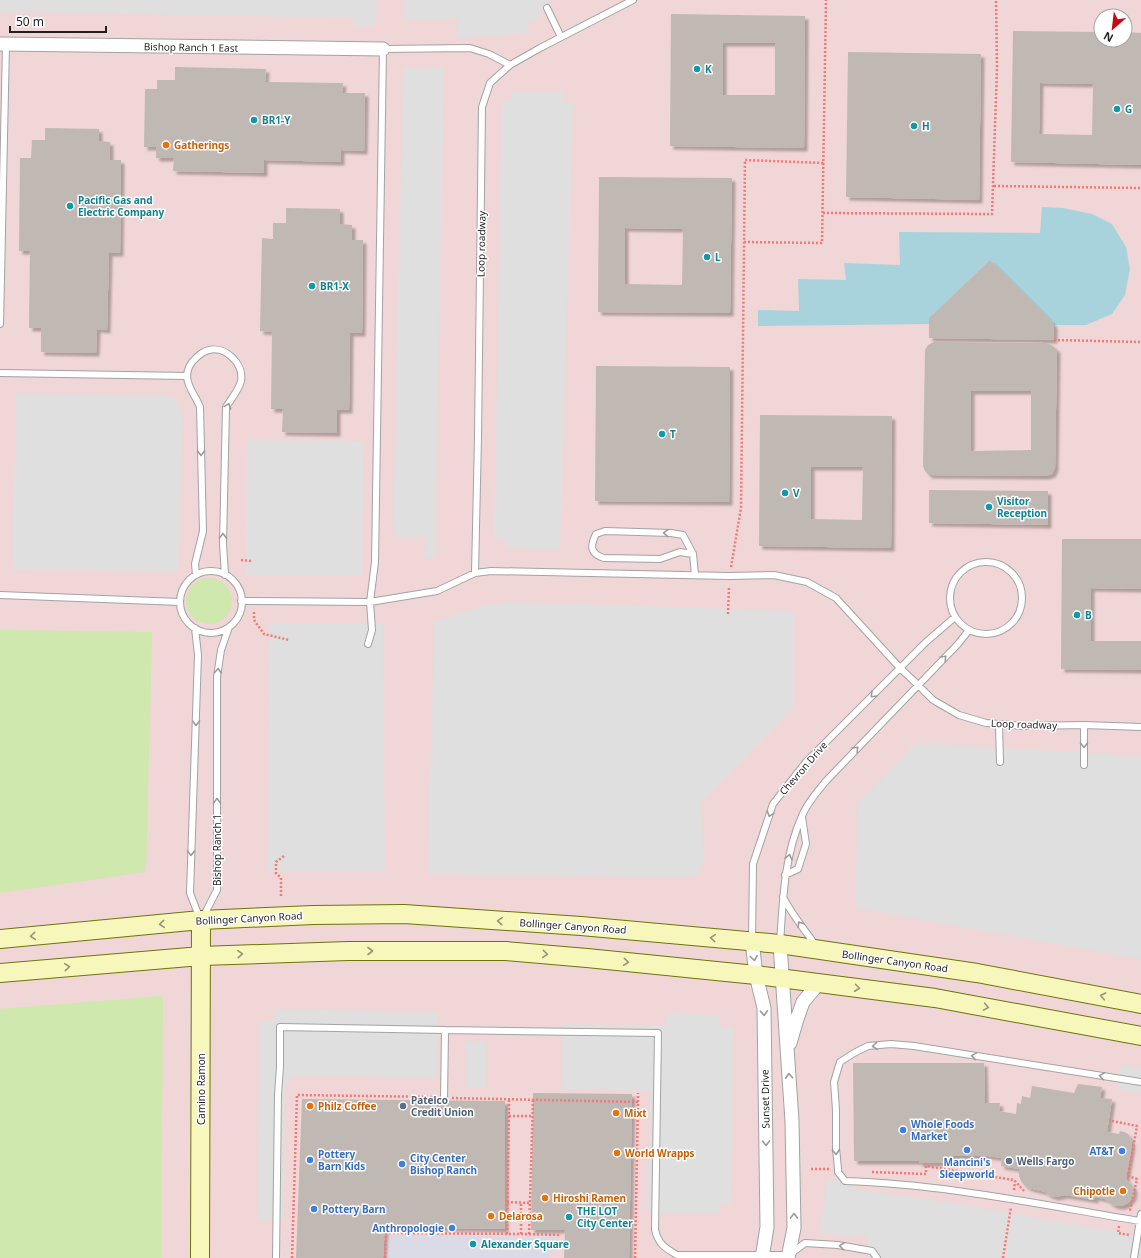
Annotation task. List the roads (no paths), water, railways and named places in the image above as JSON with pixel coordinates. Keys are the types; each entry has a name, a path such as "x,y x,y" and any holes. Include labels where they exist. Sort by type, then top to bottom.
{"main road":[{"name":"Bollinger Canyon Road","path":"0,939 201,920 313,915 404,914 581,926 780,944 977,973 1141,1004"},
{"name":"Camino Ramon","path":"200,1258 201,920"},
{"path":"0,973 201,956 348,950 506,951 756,975 935,998 1141,1036"}],"street":[{"name":"Bishop Ranch 1 East","path":"3,44 383,49"},
{"name":"Sunset Drive","path":"752,941 756,975 764,1008 767,1227 762,1257"},
{"path":"780,944 792,1121 794,1228 790,1257"},
{"path":"787,1054 803,1002 818,984"}],"lane":[{"name":"Loop roadway","path":"475,573 482,107 490,83 510,65 633,0"},
{"path":"546,8 561,37"},
{"path":"0,324 3,44"},
{"path":"368,644 372,630 370,602 376,562 383,49 470,48 489,54 510,65"},
{"path":"196,575 195,564 203,531 200,407 197,397 191,391 187,376 189,367 201,354 209,350 217,350 225,352 232,357 239,365 242,372 241,381 237,390 226,407 223,544 225,575"},
{"path":"0,373 187,376"},
{"path":"693,554 680,552 660,559 604,558 593,552 592,546 596,534 605,531 672,533 682,535 693,554 695,575"},
{"path":"983,562 996,563 1007,568 1016,577 1021,588 1023,600 1020,612 1014,622 1004,630 993,634 981,634 969,630 961,625 955,617 951,605 950,593 954,582 961,572 972,565 983,562"},
{"name":"Loop roadway","path":"241,601 370,602 437,591 475,573 491,570 695,575 774,575 807,582 836,598 900,668 933,700 959,715 986,723 1023,726 1084,725 1141,727"},
{"path":"208,571 225,575 231,579 238,589 241,601 239,615 229,627 216,632 204,632 195,628 184,618 181,610 180,602 184,586 196,575 208,571"},
{"path":"0,594 180,602"},
{"name":"Chevron Drive","path":"752,941 753,864 773,804 806,762 944,625 955,617"},
{"name":"Bishop Ranch 1","path":"201,920 217,890 217,677 221,650 229,627"},
{"path":"195,628 198,655 190,893 201,920"},
{"path":"780,944 785,875 790,851 802,816 814,796 826,781 958,644 969,630"},
{"path":"999,724 1000,762"},
{"path":"1084,725 1084,764"},
{"path":"785,875 798,869 806,844 802,816"},
{"path":"783,896 790,911 819,950"},
{"path":"276,1258 280,1027 658,1033 655,1230 657,1240 665,1248 678,1255 790,1257 805,1243 838,1245 872,1251 877,1258"},
{"path":"444,1099 445,1030"},
{"path":"1134,1258 1140,1218 922,1186 844,1180 838,1170 834,1082 840,1062 868,1046 891,1044 914,1046 1141,1082"}],"water":[{"path":"1042,207 1063,208 1092,214 1112,224 1126,247 1130,269 1125,295 1112,314 1086,325 1054,325 990,260 929,318 929,324 758,326 758,310 799,311 798,279 846,280 844,263 900,265 899,232 1040,233"}],"place":[{"name":"K","path":"697,69"},
{"name":"G","path":"1117,109"},
{"name":"BR1-Y","path":"254,120"},
{"name":"H","path":"914,126"},
{"name":"Gatherings","path":"166,145"},
{"name":"Pacific Gas and Electric Company","path":"70,206"},
{"name":"L","path":"707,257"},
{"name":"BR1-X","path":"312,286"},
{"name":"T","path":"662,434"},
{"name":"V","path":"785,493"},
{"name":"Visitor Reception","path":"989,507"},
{"name":"B","path":"1077,615"},
{"name":"Philz Coffee","path":"310,1106"},
{"name":"Patelco Credit Union","path":"403,1106"},
{"name":"Mixt","path":"616,1113"},
{"name":"Whole Foods Market","path":"903,1130"},
{"name":"Mancini's Sleepworld","path":"967,1150"},
{"name":"AT&T","path":"1122,1151"},
{"name":"World Wrapps","path":"617,1153"},
{"name":"Pottery Barn Kids","path":"310,1160"},
{"name":"Wells Fargo","path":"1009,1161"},
{"name":"City Center Bishop Ranch","path":"402,1164"},
{"name":"Chipotle","path":"1123,1191"},
{"name":"Hiroshi Ramen","path":"545,1198"},
{"name":"Pottery Barn","path":"314,1209"},
{"name":"Delarosa","path":"491,1216"},
{"name":"THE LOT City Center","path":"569,1217"},
{"name":"Anthropologie","path":"452,1228"},
{"name":"Alexander Square","path":"473,1244"}]}
